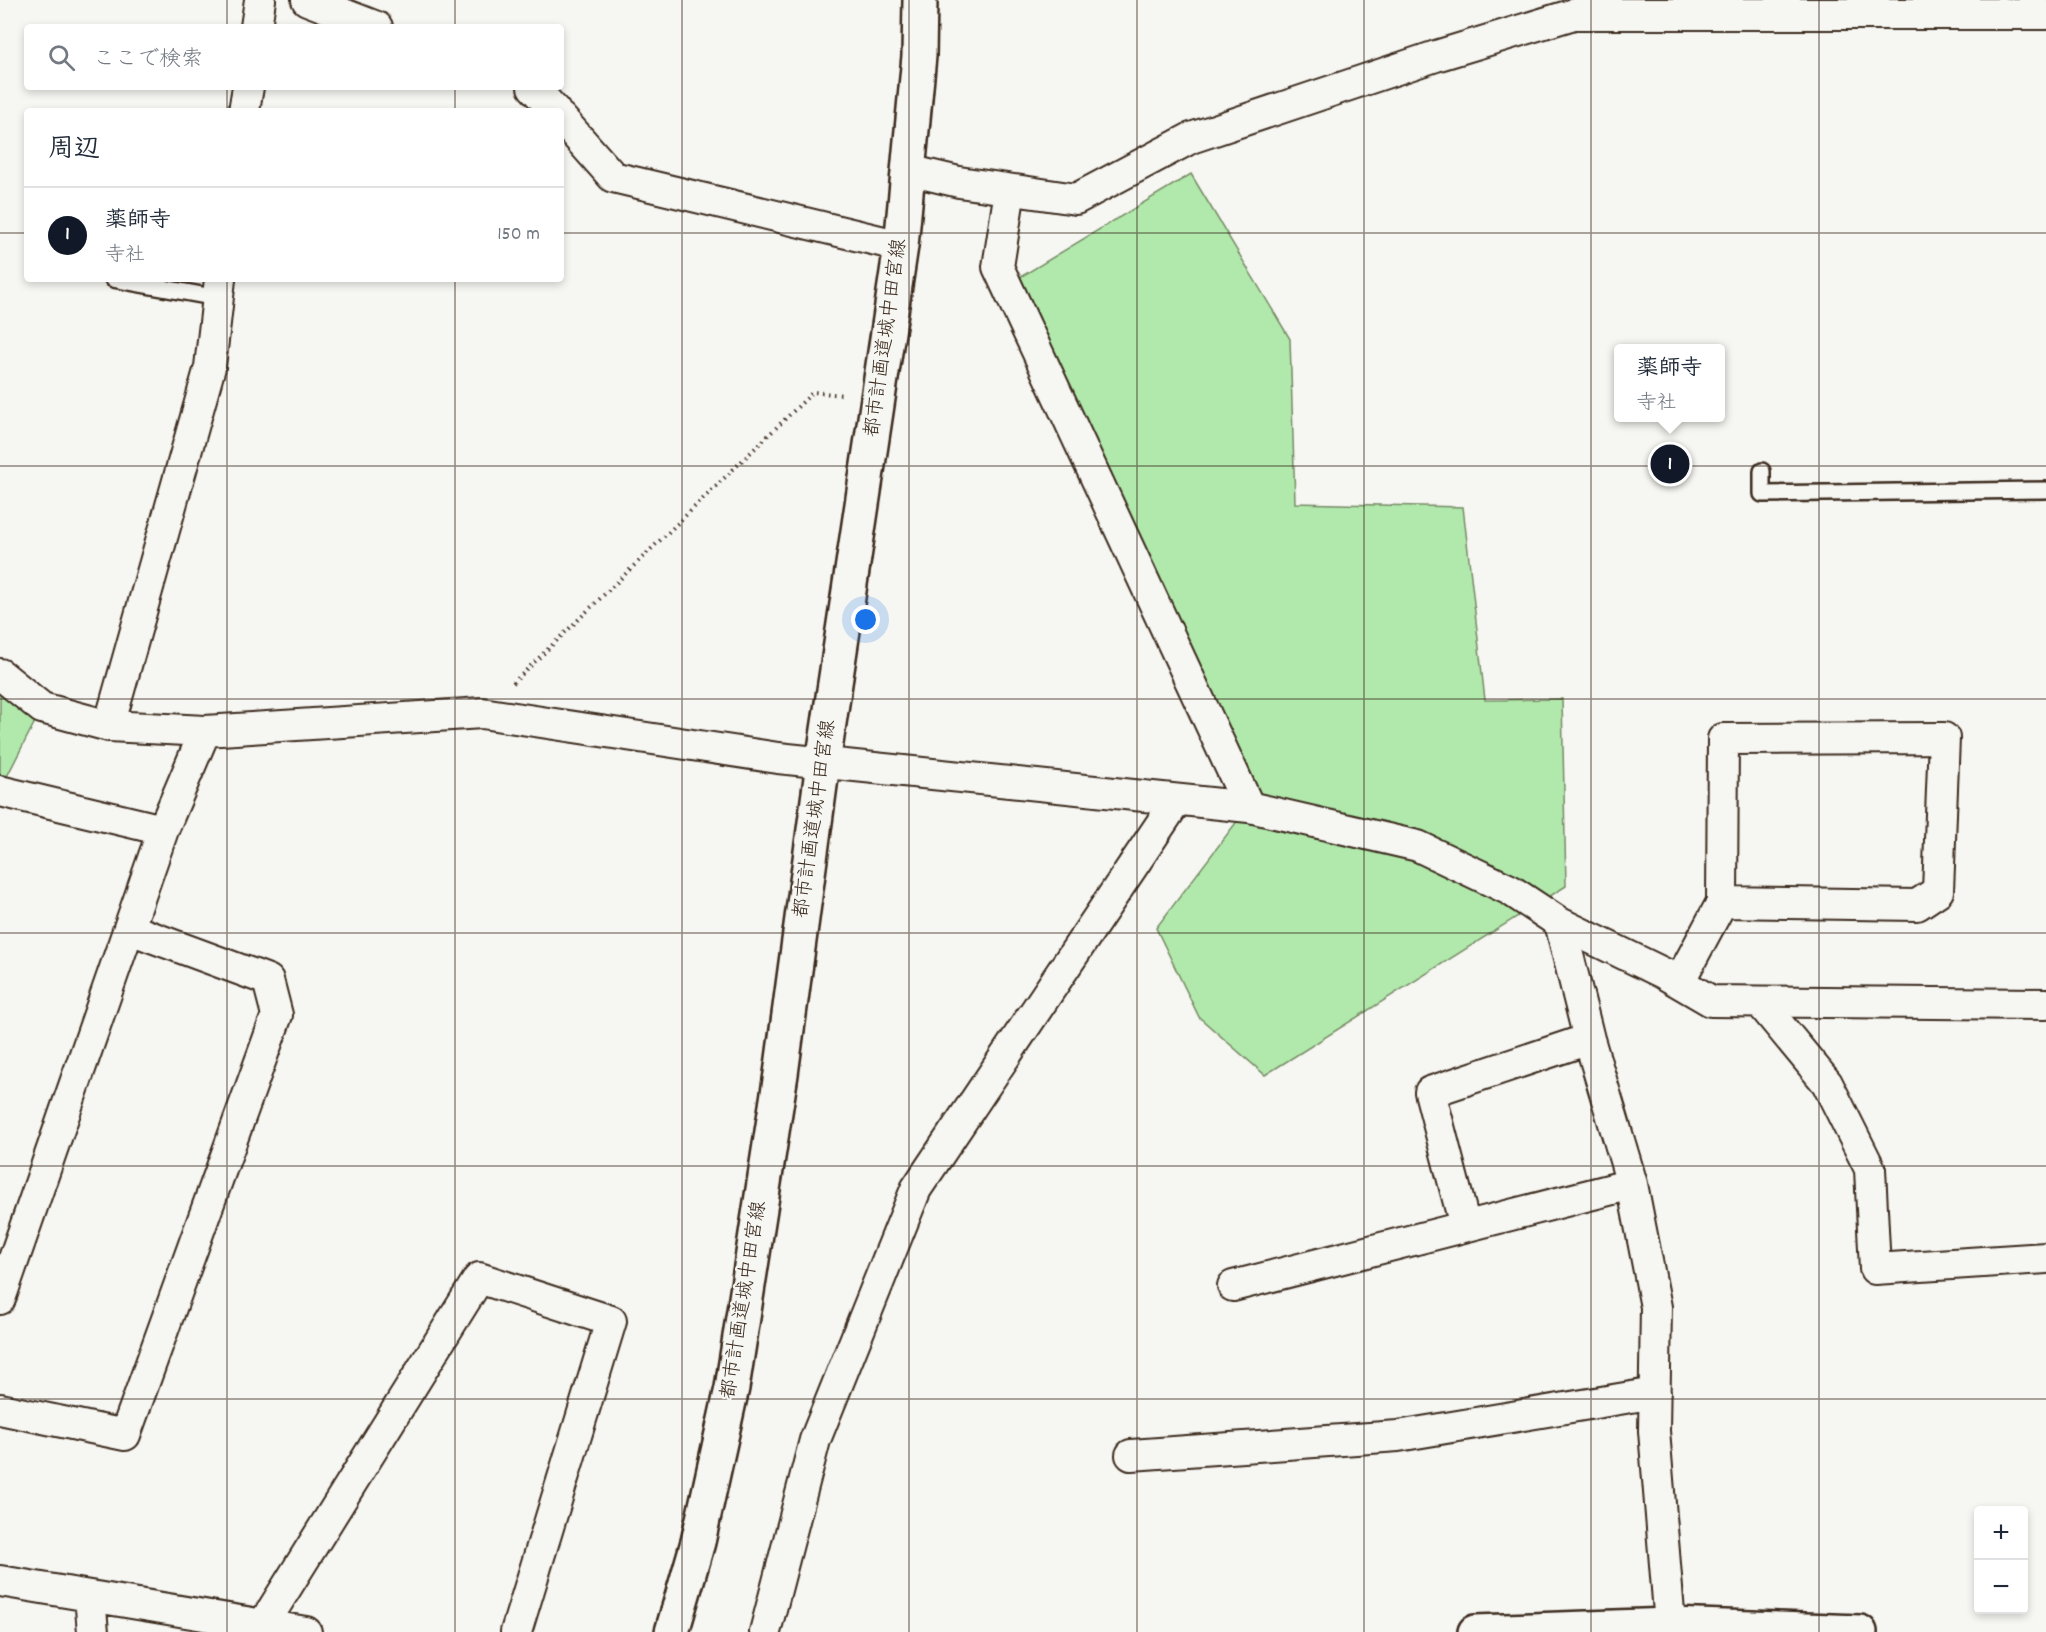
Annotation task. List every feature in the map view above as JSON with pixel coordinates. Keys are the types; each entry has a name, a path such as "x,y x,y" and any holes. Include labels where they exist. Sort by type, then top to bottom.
{"street":[{"path":"256,24 260,0"},
{"path":"307,0 369,24"},
{"name":"都市計画道城中田宮線","path":"672,1632 698,1542 732,1388 781,1074 823,763 901,246 919,56 920,0"},
{"path":"909,170 958,182 1076,199 1191,138 1436,56 1574,14 1873,7 2046,14"},
{"path":"244,108 248,90"},
{"path":"536,90 552,108"},
{"path":"564,121 613,177 901,246"},
{"path":"1010,190 998,267 1249,807"},
{"path":"109,726 210,367 219,289"},
{"path":"0,674 42,708 109,726 205,731 482,713 823,763 1249,807 1418,846 1510,890 1560,923 1712,1000 2046,1004"},
{"path":"0,1299 163,830 205,731"},
{"path":"1679,982 1722,902 1723,739 1944,738 1938,891 1917,904 1722,902"},
{"path":"0,791 163,830"},
{"path":"765,1632 815,1440 916,1189 1177,800"},
{"path":"1560,923 1589,1039 1632,1184 1656,1307 1654,1431 1670,1624"},
{"path":"0,1409 125,1435 278,1015 268,980 130,929"},
{"path":"1760,1002 1827,1083 1870,1169 1875,1269 2046,1258"},
{"path":"1465,1226 1430,1092 1589,1039"},
{"path":"1233,1286 1632,1184"},
{"path":"263,1629 479,1278 611,1321 516,1632"},
{"path":"1131,1455 1398,1436 1655,1393"},
{"path":"0,1581 263,1629 306,1632"},
{"path":"90,1596 93,1632"},
{"path":"1475,1632 1670,1624 1860,1632"}],"lane":[{"path":"145,282 219,289"},
{"path":"1762,471 1762,494 2046,490"}],"path":[{"path":"482,713 813,392 878,398"}],"green space":[{"path":"1191,174 1290,339 1295,503 1463,507 1485,700 1562,699 1566,886 1265,1075 1199,1017 1156,928 1248,807 1017,279"},
{"path":"0,674 42,708 0,790"}],"place":[{"name":"薬師寺","path":"1670,464"}]}
